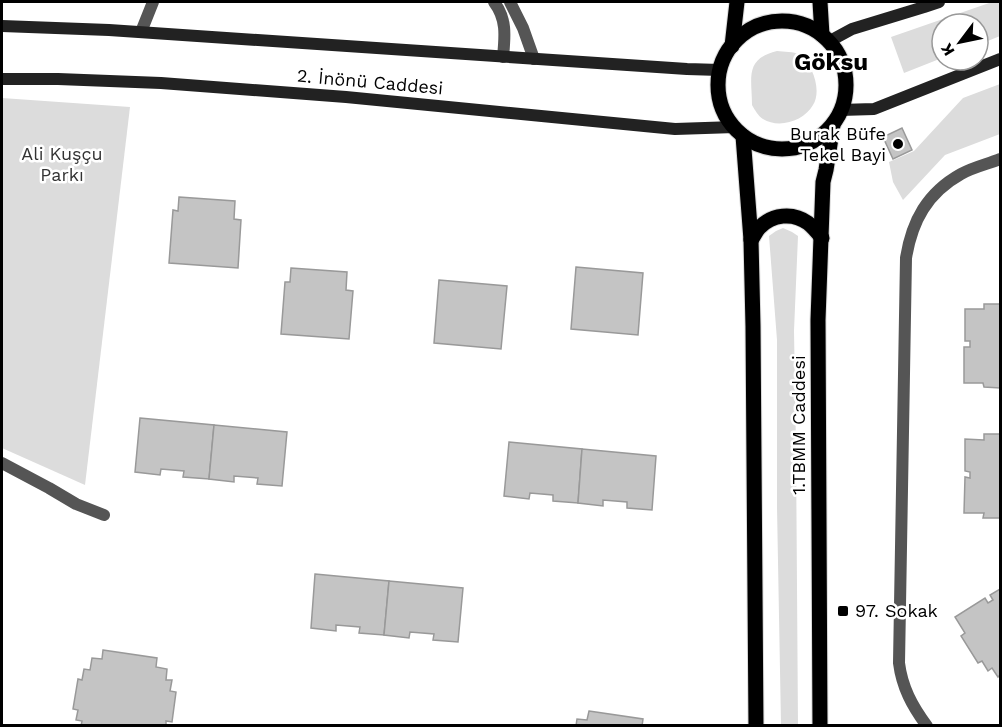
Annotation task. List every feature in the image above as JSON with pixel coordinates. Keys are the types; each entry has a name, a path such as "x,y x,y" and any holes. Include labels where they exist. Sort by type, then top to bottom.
{"main road":[{"path":"732,46 737,2"},
{"path":"820,2 825,39"},
{"path":"825,39 939,2"},
{"path":"774,22 793,22 811,29 825,39 841,63 846,84 843,105 833,124 818,138 800,147 780,150 760,146 729,122 721,105 718,87 720,70 728,51 740,37 756,27 774,22"},
{"name":"2. İnönü Caddesi","path":"2,26 141,32 720,70"},
{"path":"840,110 874,108 1000,59"},
{"name":"2. İnönü Caddesi","path":"2,79 161,83 334,96 675,129 739,132"},
{"name":"1.TBMM Caddesi","path":"820,726 818,320 823,182 833,124"},
{"path":"739,132 751,240 756,726"},
{"path":"751,240 758,228 769,220 782,216 795,217 808,223 822,238"}],"street":[{"path":"141,32 153,2"},
{"path":"494,2 499,8 505,27 503,57"},
{"path":"510,2 523,28 534,59"},
{"path":"927,726 907,695 901,679 899,663 906,258 909,239 916,219 926,203 943,186 962,173 1000,159"},
{"path":"2,463 76,504 104,514"}],"green space":[{"path":"992,2 1000,2 1000,36 990,40 990,12 963,12"},
{"path":"930,23 930,63 904,73 891,37"},
{"path":"777,51 799,55 804,59 815,78 817,93 813,105 804,115 791,122 769,122 758,115 752,105 751,78 755,64 759,59"},
{"path":"1000,84 1000,134 945,155 903,200 893,182 889,162 914,151 963,98"},
{"name":"Ali Kuşçu Parkı","path":"2,98 130,107 85,485 2,448"},
{"path":"783,228 798,236 794,331 798,726 781,725 777,340 769,236"}],"building":[{"name":"Burak Büfe Tekel Bayi","path":"902,128 912,150 893,159 883,137"},
{"path":"179,197 235,201 234,219 241,220 238,268 169,263 173,210 178,211"},
{"path":"576,267 643,273 638,335 571,329"},
{"path":"291,268 347,272 346,290 353,291 349,339 281,334 285,282 290,282"},
{"path":"439,280 507,286 501,349 434,343"},
{"path":"984,304 1000,304 1000,388 984,387 983,383 964,383 964,347 970,347 970,341 965,341 965,309 984,309"},
{"path":"140,418 214,425 209,479 183,477 184,471 161,469 160,475 135,472"},
{"path":"214,425 287,432 282,486 257,484 258,478 234,476 234,482 209,479"},
{"path":"984,434 1000,434 1000,518 983,518 984,513 964,513 965,477 970,478 970,472 965,471 965,439 984,440"},
{"path":"509,442 582,449 578,503 553,501 553,495 530,493 529,499 504,496"},
{"path":"582,449 656,456 652,510 627,508 627,502 603,500 603,506 578,503"},
{"path":"315,574 389,581 384,635 359,633 360,627 336,625 336,631 311,628"},
{"path":"389,581 463,588 458,642 433,640 434,634 410,632 409,638 384,635"},
{"path":"1000,589 1000,675 998,677 992,668 988,671 982,661 978,663 961,636 965,633 955,617 985,598 988,603 993,600 990,595"},
{"path":"103,650 157,658 156,667 167,669 166,680 172,680 170,691 176,692 172,722 166,721 166,726 81,726 82,721 76,720 78,710 73,709 78,679 82,680 84,669 90,670 92,658 102,659"},
{"path":"589,711 643,719 642,726 576,726 577,719 587,720"}],"place":[{"name":"Burak Büfe Tekel Bayi","path":"898,144"},
{"name":"97. Sokak","path":"843,611"}],"district":[{"name":"Göksu","path":"831,62"}]}
